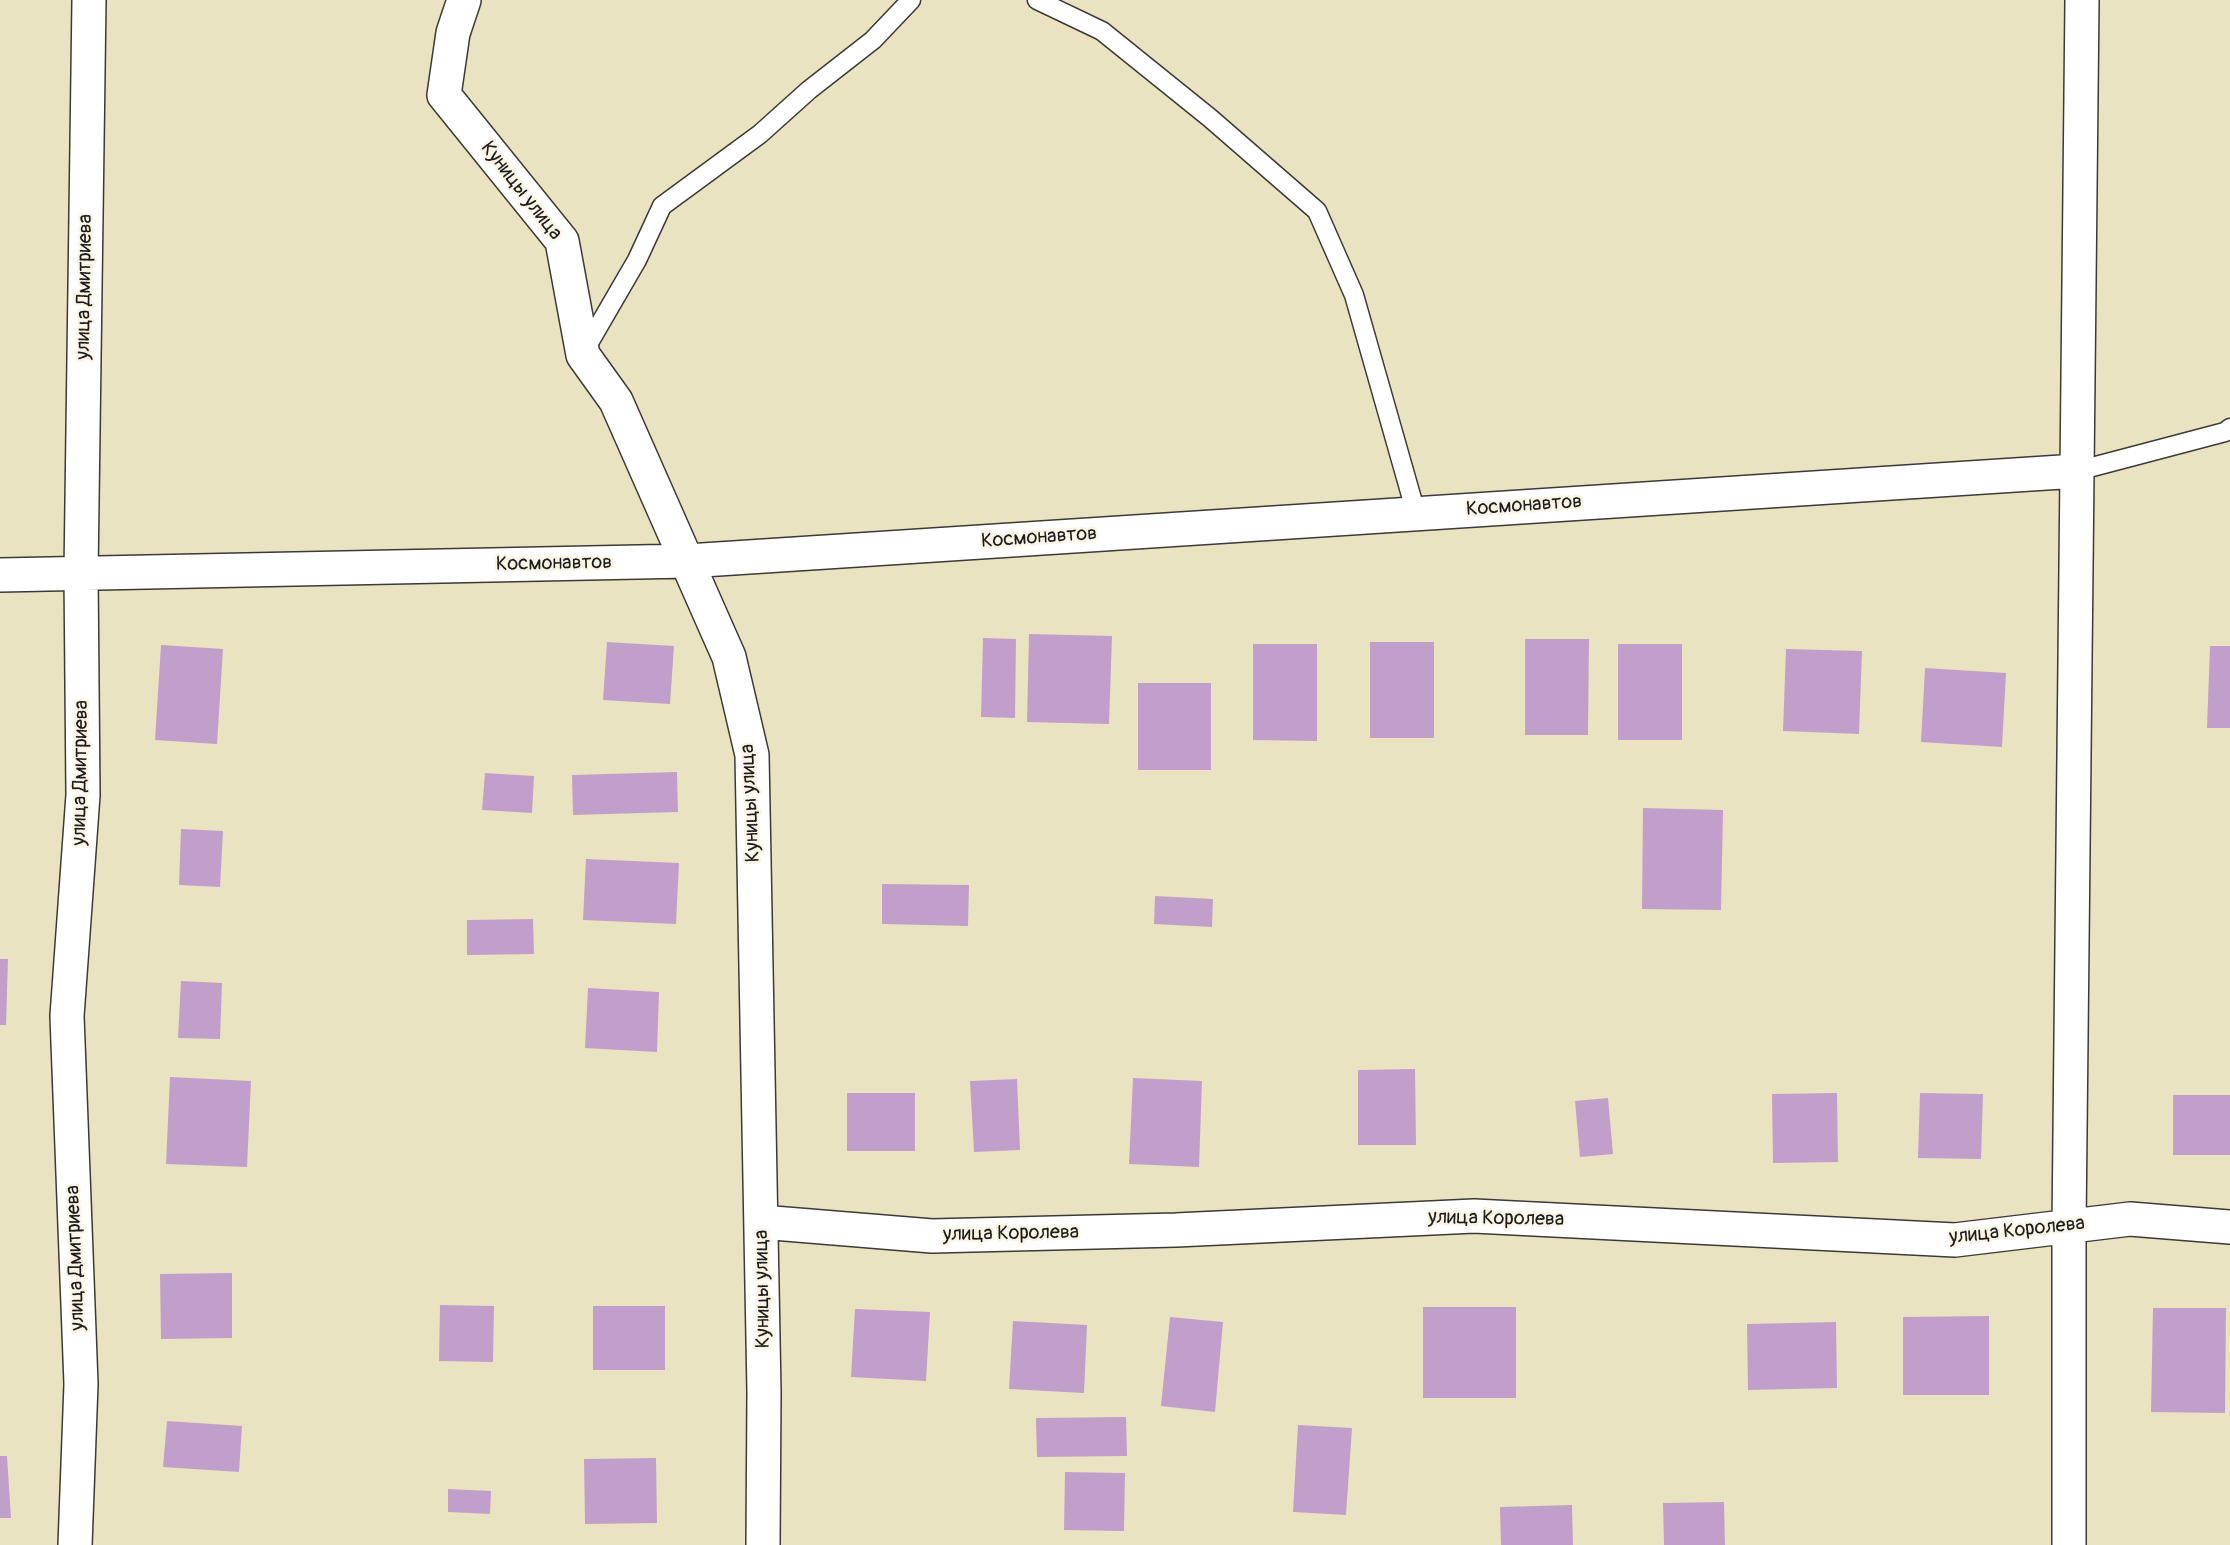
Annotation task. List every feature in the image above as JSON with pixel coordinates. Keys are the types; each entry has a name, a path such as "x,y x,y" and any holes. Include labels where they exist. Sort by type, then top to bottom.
{"street":[{"name":"улица Дмитриева","path":"75,1545 81,1384 67,1016 83,795 81,573 89,0"},
{"name":"Куницы улица","path":"464,0 453,33 444,95 562,241 583,355 616,401 729,657 752,755 761,1222 763,1545"},
{"path":"2069,1545 2069,1226 2082,0"},
{"name":"Космонавтов","path":"0,575 687,561 2077,471"},
{"name":"улица Королева","path":"761,1222 932,1236 1176,1230 1474,1216 1955,1240 2130,1219 2230,1227"}],"lane":[{"path":"583,355 637,260 662,206 760,134 809,90 873,40 911,0"},
{"path":"1037,0 1102,31 1210,118 1317,211 1354,295 1416,513"},
{"path":"2077,471 2225,432 2230,428"}],"building":[{"path":"1029,634 1112,636 1109,724 1027,722"},
{"path":"983,638 1016,639 1015,718 981,717"},
{"path":"1525,639 1589,639 1588,735 1525,735"},
{"path":"607,642 674,646 670,704 603,700"},
{"path":"1370,642 1434,642 1434,738 1370,738"},
{"path":"1253,644 1317,644 1317,741 1253,740"},
{"path":"1618,644 1682,644 1682,740 1618,740"},
{"path":"161,645 223,649 217,744 155,740"},
{"path":"2210,646 2230,646 2230,728 2207,728"},
{"path":"1786,649 1862,651 1859,734 1783,731"},
{"path":"1925,668 2006,673 2002,747 1921,742"},
{"path":"1138,683 1211,683 1211,770 1138,770"},
{"path":"677,772 678,812 573,815 572,775"},
{"path":"485,773 534,776 532,813 482,810"},
{"path":"1643,808 1723,810 1721,910 1642,909"},
{"path":"181,829 223,831 220,887 179,885"},
{"path":"586,859 679,863 676,924 583,920"},
{"path":"882,884 969,885 968,926 882,924"},
{"path":"1155,896 1213,899 1212,927 1154,924"},
{"path":"533,919 534,954 467,955 467,920"},
{"path":"0,959 8,959 6,1025 0,1025"},
{"path":"181,981 222,983 220,1039 178,1038"},
{"path":"588,988 659,992 657,1052 585,1048"},
{"path":"1415,1069 1416,1145 1358,1145 1358,1070"},
{"path":"170,1077 251,1081 247,1167 166,1164"},
{"path":"1133,1078 1202,1081 1199,1167 1129,1164"},
{"path":"1017,1079 1020,1150 974,1152 970,1081"},
{"path":"847,1093 915,1093 915,1151 847,1151"},
{"path":"1837,1093 1838,1162 1773,1163 1772,1094"},
{"path":"1920,1093 1983,1094 1981,1159 1918,1158"},
{"path":"2173,1095 2230,1095 2230,1155 2173,1155"},
{"path":"1608,1098 1613,1154 1580,1157 1575,1101"},
{"path":"232,1273 232,1338 161,1339 160,1274"},
{"path":"440,1305 494,1306 493,1362 439,1361"},
{"path":"593,1306 665,1306 665,1370 593,1370"},
{"path":"1423,1307 1516,1307 1516,1398 1423,1398"},
{"path":"2153,1308 2226,1308 2225,1413 2151,1412"},
{"path":"855,1309 930,1312 926,1381 851,1377"},
{"path":"1989,1316 1989,1395 1903,1395 1903,1317"},
{"path":"1170,1317 1223,1322 1215,1412 1161,1406"},
{"path":"1013,1321 1087,1325 1084,1393 1009,1389"},
{"path":"1836,1322 1837,1388 1748,1390 1747,1324"},
{"path":"1126,1417 1127,1456 1037,1457 1036,1418"},
{"path":"167,1421 242,1426 239,1472 163,1467"},
{"path":"1298,1425 1352,1428 1346,1515 1293,1512"},
{"path":"0,1456 7,1456 11,1518 0,1518"},
{"path":"656,1458 657,1523 585,1524 584,1459"},
{"path":"1065,1472 1125,1473 1124,1531 1064,1530"},
{"path":"448,1489 491,1491 490,1514 448,1512"},
{"path":"1724,1502 1725,1545 1664,1545 1663,1503"},
{"path":"1572,1505 1573,1545 1501,1545 1500,1507"}]}
